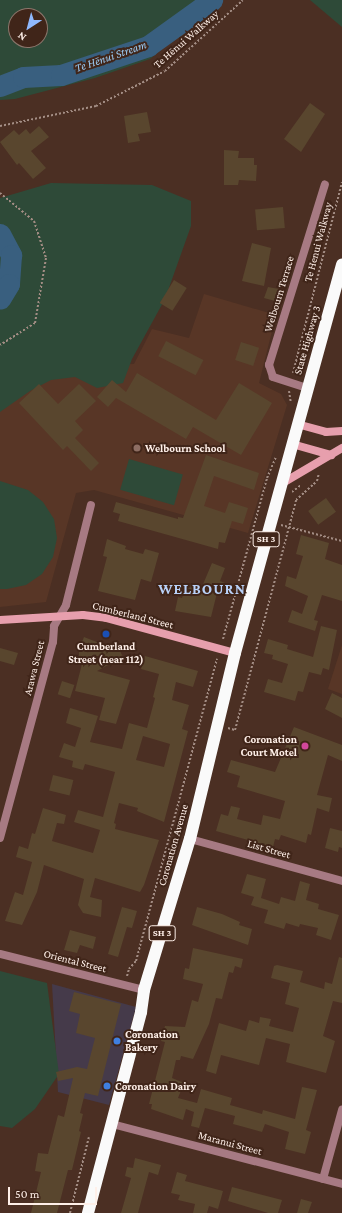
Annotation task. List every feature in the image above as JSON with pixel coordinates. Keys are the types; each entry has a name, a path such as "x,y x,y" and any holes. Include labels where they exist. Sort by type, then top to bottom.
{"highway":[{"name":"State Highway 3","path":"297,424 342,264"},
{"name":"Coronation Avenue","path":"88,1213 112,1124 140,1012 144,990 190,838 235,653 251,603 270,524 297,424"}],"main road":[{"path":"297,424 326,432 342,430"},
{"path":"292,444 331,455"},
{"path":"281,484 342,448"},
{"name":"Cumberland Street","path":"0,620 83,615 106,618 235,653"}],"street":[{"name":"Welbourn Terrace","path":"307,388 273,377 270,365 325,184"},
{"name":"Arawa Street","path":"0,838 53,642 54,626 66,605 90,505"},
{"name":"List Street","path":"190,838 342,881"},
{"name":"Oriental Street","path":"0,954 144,990"},
{"path":"323,1179 342,1110"},
{"name":"Maranui Street","path":"112,1124 342,1184"}],"path":[{"name":"Te Hēnui Walkway","path":"0,126 96,106 165,71 243,0"},
{"name":"Te Henui Walkway","path":"292,376 309,305 342,182"},
{"path":"0,193 34,221 46,258 35,323 0,345"},
{"path":"288,393 290,408"},
{"path":"224,635 266,478 278,454"},
{"path":"228,728 235,730 289,527 299,496 317,481 319,474"},
{"path":"270,524 289,527 342,541"},
{"path":"128,971 136,961 216,662"},
{"path":"201,720 208,722"},
{"path":"70,1213 89,1137"}],"shaded area":[{"name":"Welbourn School","path":"204,294 276,315 259,383 281,394 287,405 248,533 94,490 76,493 46,602 0,607 0,402 78,366 134,364 152,329 189,338"},
{"path":"342,645 342,694 328,689"},
{"path":"52,984 136,1007 109,1105 58,1092"}],"green space":[{"path":"0,0 218,0 150,59 95,78 15,99 0,100"},
{"path":"310,0 342,0 342,27"},
{"path":"51,183 152,185 191,201 191,226 165,299 132,359 123,383 97,388 75,377 51,380 30,391 0,412 0,198"},
{"path":"129,459 183,474 174,505 120,490"},
{"path":"0,481 28,490 43,502 54,519 57,538 53,557 42,574 26,585 7,589 0,589"},
{"path":"0,971 47,983 59,1074 35,1109 12,1128 0,1126"}],"building":[{"path":"310,103 325,114 301,152 284,139"},
{"path":"147,112 151,132 138,134 140,141 128,143 124,116"},
{"path":"39,126 49,137 31,151 46,168 33,179 19,163 17,165 0,142 14,130 19,135 26,129 30,134"},
{"path":"224,150 239,151 238,158 254,158 254,165 257,165 256,181 239,180 238,185 224,185"},
{"path":"283,207 285,228 257,230 255,209"},
{"path":"252,243 271,248 264,286 242,281"},
{"path":"174,280 187,288 172,311 160,303"},
{"path":"268,287 279,289 275,301 264,298"},
{"path":"166,341 203,360 196,375 158,356"},
{"path":"241,342 259,348 253,366 235,360"},
{"path":"137,373 216,420 239,383 272,403 241,455 193,427 186,439 116,398 108,407 97,397 112,380 126,392"},
{"path":"39,384 58,404 79,384 96,401 75,421 83,430 75,438 99,463 91,471 67,446 63,450 19,403"},
{"path":"206,455 259,473 254,490 214,476 204,506 225,513 229,502 248,508 243,524 232,521 225,543 219,542 218,549 118,521 120,514 113,512 116,502 178,519 178,517 183,518"},
{"path":"326,498 336,512 318,525 308,511"},
{"path":"301,535 329,543 325,559 342,565 342,601 322,595 314,620 318,621 315,631 288,622 292,610 302,614 308,596 285,586 287,576 296,579 303,556 296,554"},
{"path":"107,539 126,546 125,549 143,554 145,549 159,553 151,582 141,579 135,600 98,591 107,557 103,556"},
{"path":"212,563 225,568 220,581 225,583 221,594 217,593 211,617 175,611 178,597 182,598 187,584 201,589"},
{"path":"321,626 337,630 329,670 323,668 321,675 309,672 303,692 298,691 295,701 264,692 268,679 282,683 288,664 272,659 273,655 264,653 268,639 288,645 287,649 313,657"},
{"path":"84,637 112,648 117,645 123,657 97,671 130,680 116,724 99,720 105,698 75,691 83,660 79,659 79,650"},
{"path":"0,648 18,653 14,665 0,661"},
{"path":"145,656 198,671 193,687 176,682 172,700 189,705 182,729 188,731 164,822 137,811 138,808 119,803 114,823 116,824 115,829 159,840 144,885 140,892 95,878 90,897 102,900 101,917 83,913 78,905 84,879 44,865 37,892 22,925 5,921 15,892 23,895 32,862 16,857 19,846 28,849 32,833 35,834 43,808 66,815 64,824 57,823 52,841 93,853 100,830 74,822 78,810 103,817 115,772 85,764 83,770 72,767 73,761 59,757 64,743 75,747 81,728 66,723 70,708 98,716 90,742 122,749 129,723 147,728 155,698 153,697 159,674 141,669","holes":["143,736 170,744 164,767 136,760"]},
{"path":"62,681 74,685 70,698 58,694"},
{"path":"332,693 342,698 342,718 325,709"},
{"path":"294,727 342,745 342,761 328,755 317,795 332,798 329,812 317,808 311,835 308,834 306,843 281,835 279,840 275,839 273,847 216,831 221,814 228,816 231,806 240,808 237,819 261,825 263,815 280,819 285,801 237,787 240,776 227,772 231,760 275,772"},
{"path":"53,775 73,780 70,796 49,791"},
{"path":"330,828 342,831 342,848 339,847 338,852 325,848"},
{"path":"247,874 266,879 261,898 279,904 281,897 295,901 300,881 310,884 306,900 319,904 318,909 339,915 331,940 316,935 318,928 300,924 299,927 286,923 284,929 264,923 268,910 251,905 254,897 241,893"},
{"path":"122,907 137,911 132,928 127,927 118,957 108,954"},
{"path":"197,907 222,914 240,922 239,925 252,929 248,945 192,925"},
{"path":"70,930 96,937 93,949 80,945 77,953 64,950"},
{"path":"193,948 243,959 241,968 235,966 233,973 229,972 222,999 216,998 209,1024 193,1059 181,1056 180,1060 176,1060 172,1078 184,1083 178,1098 197,1103 201,1089 232,1098 230,1105 262,1114 263,1110 295,1119 302,1087 317,1090 306,1130 311,1132 305,1154 285,1149 289,1132 265,1124 262,1132 233,1124 235,1116 205,1108 199,1128 191,1126 194,1112 186,1109 183,1120 151,1109 152,1104 149,1104 165,1042 161,1041 165,1026 185,1027 192,1000 198,1002 203,984 183,979 185,968 189,969"},
{"path":"339,957 342,958 342,1003 333,1001 323,1036 335,1041 326,1073 286,1062 290,1044 266,1038 259,1065 221,1055 216,1074 206,1071 219,1023 246,1031 249,1020 259,1023 260,1017 271,1019 269,1026 293,1032 299,1008 285,1004 290,983 271,978 274,966 277,965 303,971 300,982 324,989 325,982 332,984"},
{"path":"74,992 121,1004 98,1096 85,1093 80,1113 83,1114 79,1131 81,1132 72,1170 68,1170 57,1213 31,1213 41,1172 35,1171 38,1153 48,1154 58,1115 64,1117 73,1078 58,1081 56,1072 77,1067 87,1069 95,1038 76,1033 80,1014 69,1011"},
{"path":"135,1158 161,1165 158,1175 149,1172 138,1213 121,1213 131,1178 125,1176 127,1167 133,1168"},
{"path":"177,1172 187,1175 185,1181 223,1191 218,1209 209,1206 207,1213 193,1213 195,1204 178,1200 180,1195 171,1193"},
{"path":"232,1187 282,1200 278,1213 268,1213 228,1201"},
{"path":"301,1199 312,1202 308,1213 297,1213"}],"waterway":[{"name":"Te Hēnui Stream","path":"0,86 23,77 61,75 148,46 212,0"},
{"name":"Te Hēnui Stream","path":"0,234 11,255 9,284 0,299"}],"place":[{"name":"Welbourn School","path":"137,448"},
{"name":"Cumberland Street (near 112)","path":"106,634"},
{"name":"Coronation Court Motel","path":"305,746"},
{"name":"Coronation Bakery","path":"117,1041"},
{"name":"Coronation Dairy","path":"107,1086"}],"district":[{"name":"WELBOURN","path":"202,590"}]}
